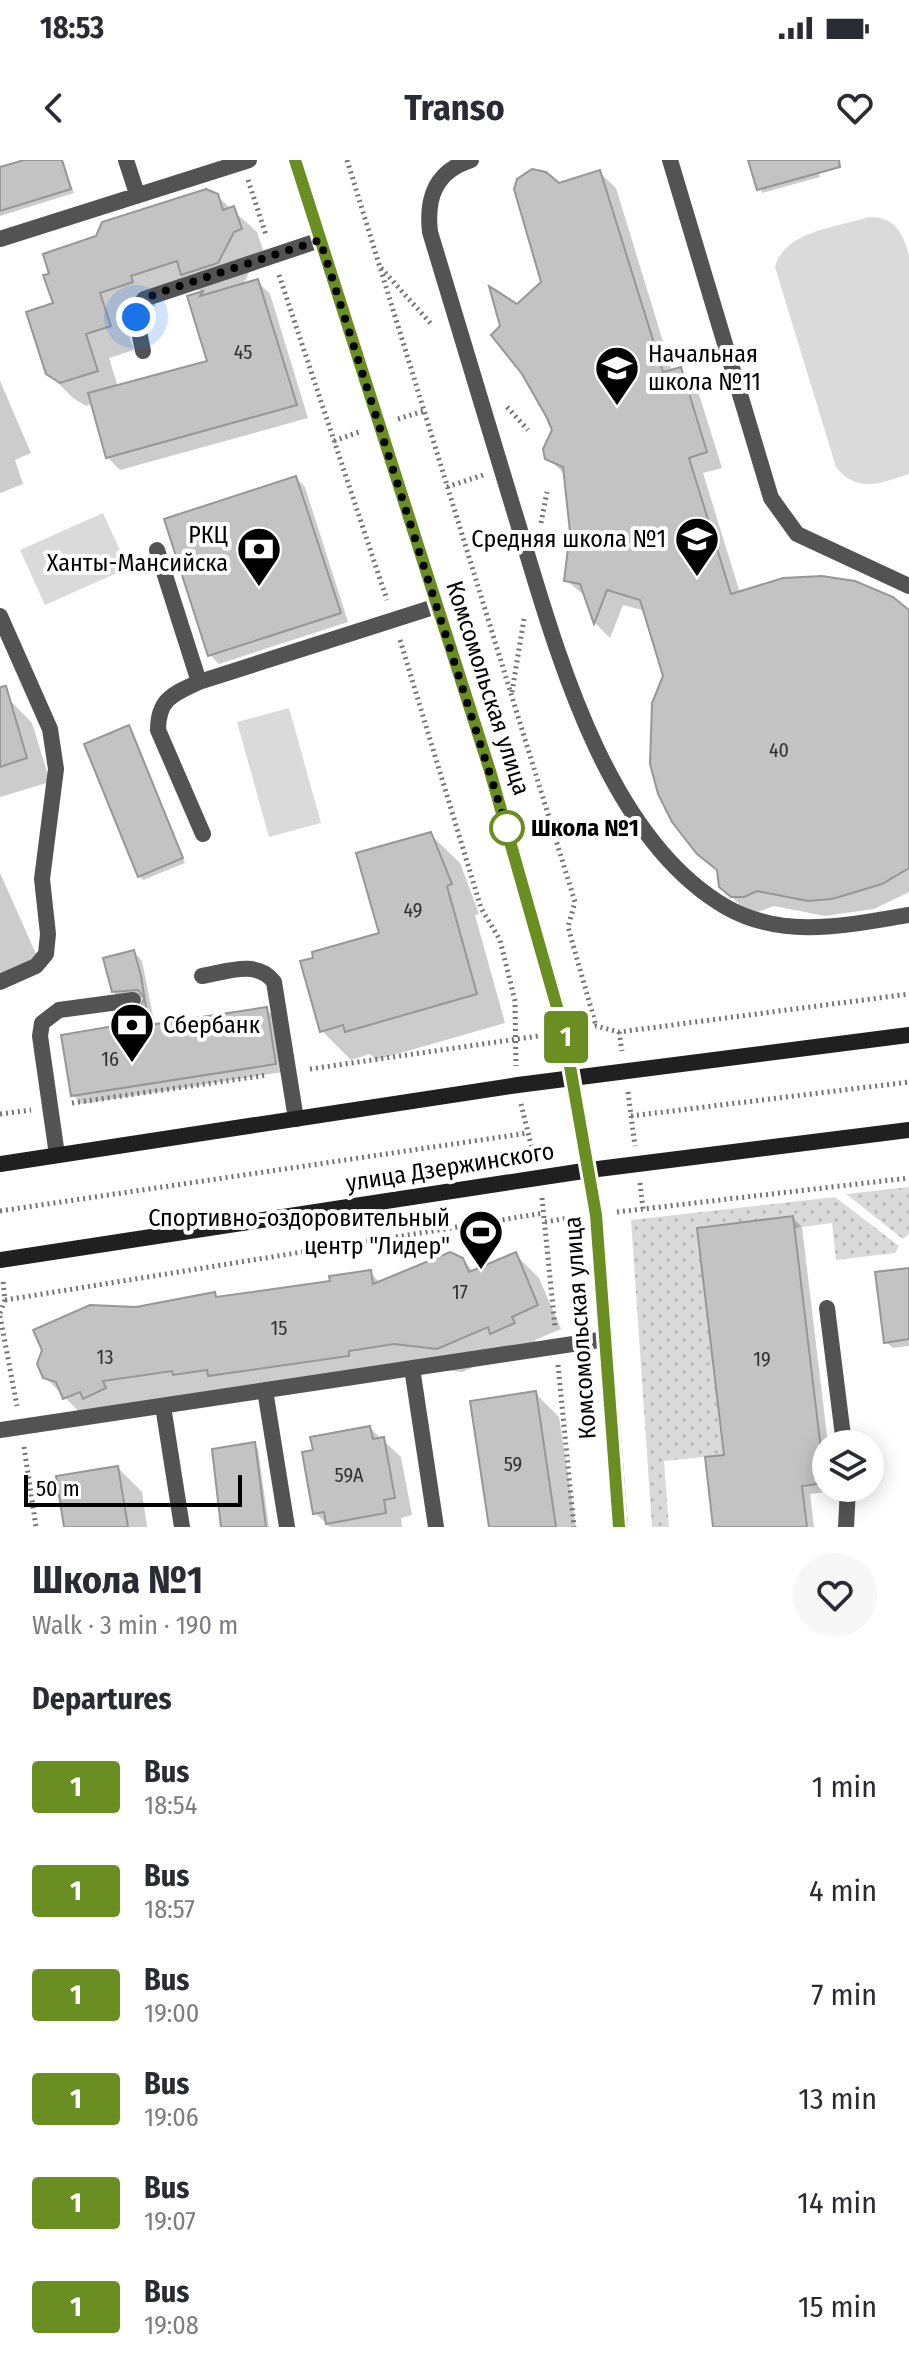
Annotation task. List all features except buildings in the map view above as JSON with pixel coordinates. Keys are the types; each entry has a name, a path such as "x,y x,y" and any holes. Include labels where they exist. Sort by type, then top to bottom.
{"main road":[{"path":"0,1164 518,1085 909,1035"},
{"name":"улица Дзержинского","path":"0,1260 539,1177 909,1130"}],"street":[{"path":"126,160 137,194"},
{"path":"0,239 249,160"},
{"name":"Комсомольская улица","path":"295,160 539,934 575,1077 590,1170 620,1527"},
{"path":"471,160 454,166 434,186 427,207 430,232 554,641 582,717 613,779 652,837 689,879 727,907 771,925 821,929 909,915"},
{"path":"670,160 771,498 797,534 909,586"},
{"path":"143,351 136,317 144,299 320,240"},
{"path":"157,550 199,682"},
{"path":"203,834 158,730 158,712 164,698 199,682 437,606"},
{"path":"0,616 6,642 50,729 56,769 42,879 48,934 46,954 36,966 0,982"},
{"path":"202,976 253,968 269,975 274,982 296,1119"},
{"path":"57,1155 40,1036 42,1023 59,1010 133,1000"},
{"path":"827,1308 842,1430"},
{"path":"0,1430 606,1339"},
{"path":"412,1368 436,1527"},
{"path":"265,1390 287,1527"},
{"path":"163,1406 182,1527"},
{"path":"846,1527 847,1502"}],"path":[{"path":"347,160 575,902 568,927 596,1026"},
{"path":"909,994 619,1032 643,1209 909,1178"},
{"path":"0,1114 514,1039 518,1085 544,1213 574,1527"},
{"path":"631,1116 909,1082"},
{"path":"0,1211 528,1133"},
{"path":"0,1313 5,1300 544,1213"},
{"path":"543,1365 558,1363"}],"shaded area":[{"path":"869,217 892,223 904,239 909,255 909,474 870,484 852,481 836,467 775,267 780,255 801,238"},
{"path":"103,513 128,568 45,605 20,550"},
{"path":"289,708 321,823 269,837 237,722"},
{"path":"909,1187 909,1234 903,1239 846,1194"},
{"path":"835,1197 899,1246 895,1253 836,1260 832,1223 795,1228 793,1216 724,1455 664,1461 669,1527 652,1527 631,1220"}],"bus line":[{"name":"1","path":"295,160 490,771 539,934 575,1077 596,1215 619,1527"}],"place":[{"name":"Начальная школа №11","path":"617,407"},
{"name":"Средняя школа №1","path":"697,578"},
{"name":"РКЦ Ханты-Мансийска","path":"259,588"},
{"name":"Школа №1","path":"507,828"},
{"name":"Сбербанк","path":"132,1064"},
{"name":"Спортивно-оздоровительный центр \"Лидер\"","path":"481,1271"}],"route":[{"path":"136,317 144,299 320,240 507,828"}]}
